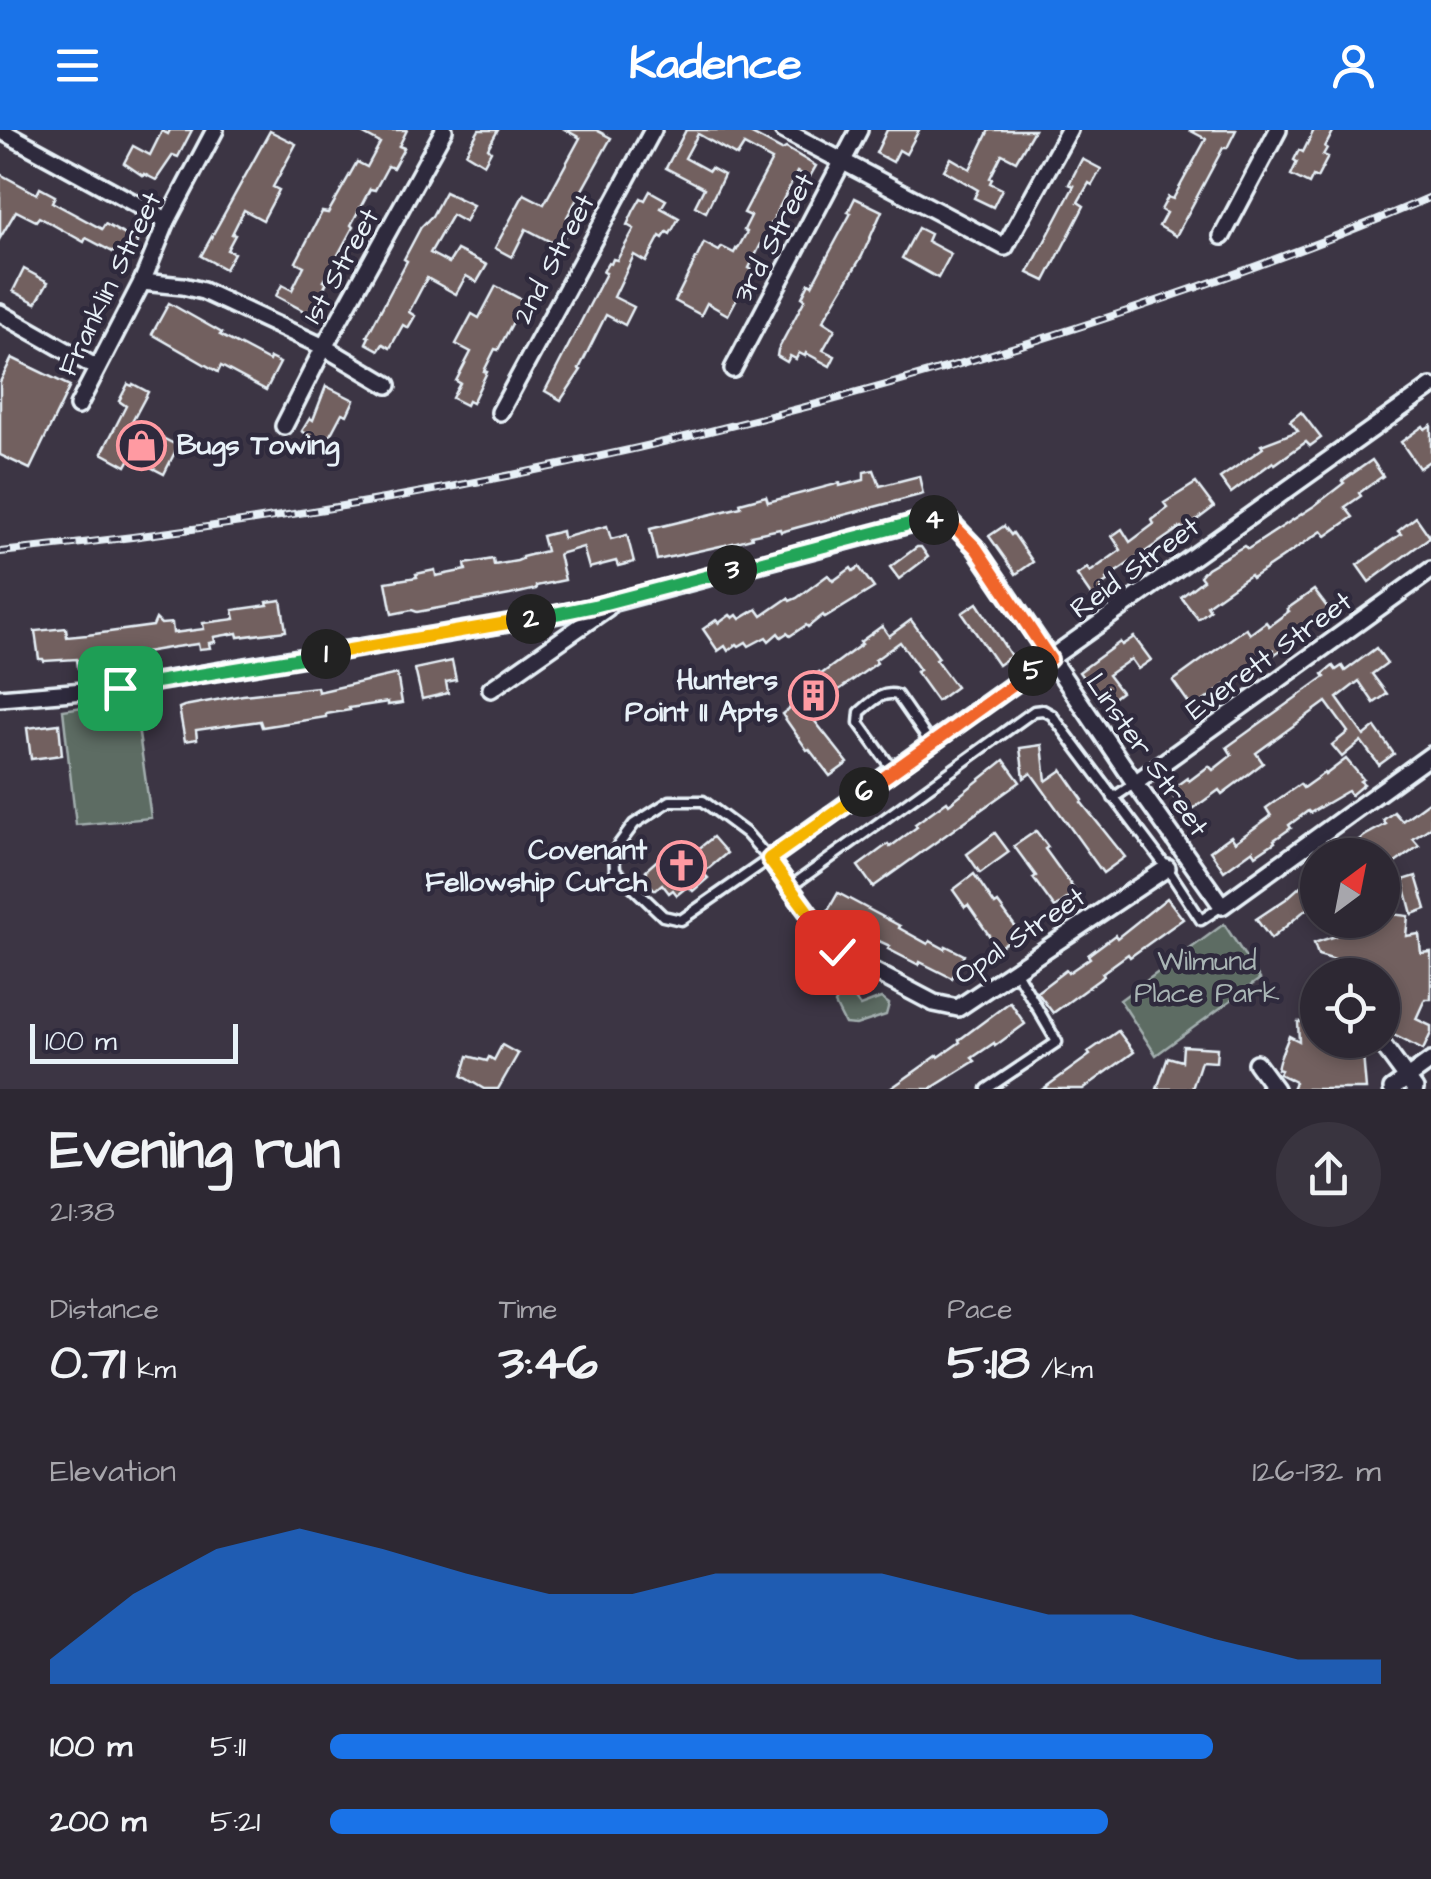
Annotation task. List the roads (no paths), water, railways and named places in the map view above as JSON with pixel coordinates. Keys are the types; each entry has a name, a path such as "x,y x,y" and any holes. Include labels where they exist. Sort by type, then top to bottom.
{"street":[{"path":"0,130 167,221"},
{"name":"Franklin Street","path":"78,406 215,130"},
{"name":"1st Street","path":"284,426 444,130"},
{"name":"2nd Street","path":"500,412 653,130"},
{"path":"782,130 1005,247 1069,130"},
{"name":"3rd Street","path":"732,369 860,130"},
{"path":"1222,236 1278,130"},
{"path":"142,282 203,291 324,347 388,385"},
{"path":"1,317 96,368"},
{"name":"Reid Street","path":"769,859 1431,387"},
{"name":"Linster Street","path":"618,600 928,519 952,524 976,548 1222,906"},
{"name":"Everett Street","path":"1135,783 1431,570"},
{"path":"490,689 618,600"},
{"path":"0,698 120,688 480,628 618,600"},
{"path":"1222,906 1431,754"},
{"name":"Opal Street","path":"769,859 837,952 934,1003 958,1008 1167,868"},
{"path":"1392,1058 1411,1084"},
{"path":"1392,1089 1411,1084 1431,1061"},
{"path":"1256,1063 1275,1089"}],"lane":[{"path":"894,770 859,723 860,712 882,695 896,694 931,744"},
{"path":"790,888 1034,711 1043,710 1052,715 1167,868 1201,920 1222,906"},
{"path":"1113,798 1135,783"},
{"path":"670,800 703,801 746,833 769,859 681,920 663,916 615,870 614,851 634,824 670,800"},
{"path":"988,1089 1057,1042 1015,970"}],"railway":[{"path":"0,552 264,519 396,497 656,444 785,412 1140,307 1287,255 1431,197"}],"place":[{"name":"Bugs Towing","path":"142,445"},
{"name":"Hunters Point II Apts","path":"813,696"},
{"name":"Covenant Fellowship Curch","path":"682,866"}],"park label":[{"name":"Wilmund Place Park","path":"1207,977"}]}
